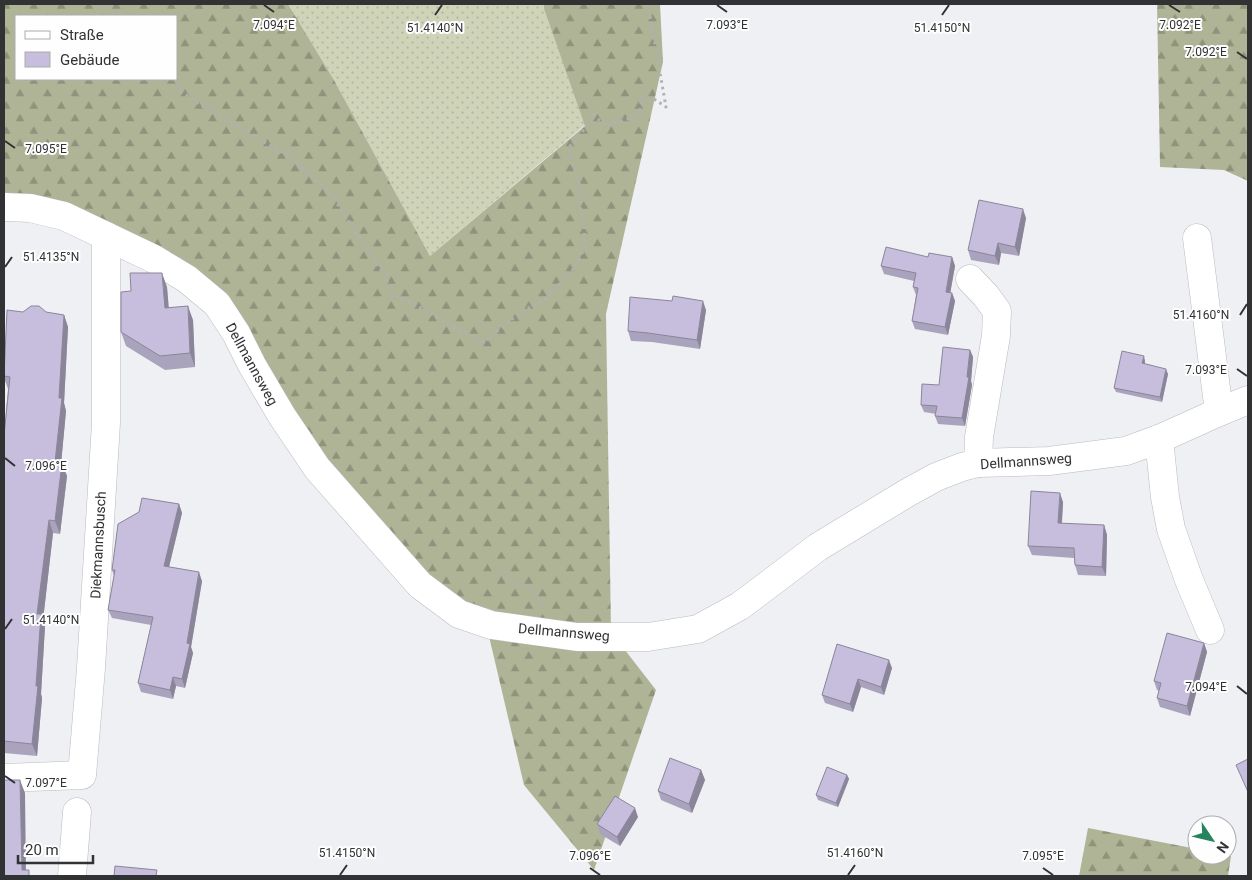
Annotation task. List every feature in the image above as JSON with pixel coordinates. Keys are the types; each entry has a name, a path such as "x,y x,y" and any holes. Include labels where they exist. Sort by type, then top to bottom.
{"street":[{"name":"Dellmannsweg","path":"4,207 30,208 64,216 154,259 187,279 217,304 236,333 252,365 282,416 317,468 420,584 459,614 491,625 577,637 648,638 698,629 740,606 818,547 906,493 936,477 978,463 1049,461 1126,451 1158,440 1248,400"},
{"name":"Diekmannsbusch","path":"4,778 82,775 91,668 106,423 106,236"},
{"path":"1197,238 1219,412"},
{"path":"970,280 986,296 997,311 996,336 979,437 978,463"},
{"path":"1158,440 1171,530 1210,630"},
{"path":"72,876 77,812"}],"path":[{"path":"100,4 120,15"},
{"path":"176,80 182,92 202,106 287,155 328,190 386,278 392,295 412,303 484,343 521,312 545,299 572,271 585,248 584,223 580,206 580,186 570,154 570,146 579,137 593,115 606,126 628,119 634,121 640,109 642,97 654,99 666,107 648,4"},
{"path":"501,572 519,586 534,592 542,606 547,632"}],"green space":[{"path":"4,4 288,4 334,80 430,256 585,126 544,9 544,4 660,4 663,62 606,314 611,632 656,690 594,870 524,785 488,632 320,466 189,276 4,207"},
{"path":"288,4 544,4 544,9 585,125 430,256 334,80"},
{"path":"1157,4 1248,4 1248,181 1224,170 1160,167"},
{"path":"1088,828 1187,847 1187,865 1230,865 1228,876 1079,876"}],"building":[{"path":"979,200 1023,209 1015,247 998,243 995,256 968,250"},
{"path":"886,247 928,257 929,253 952,257 946,292 952,293 945,327 912,321 918,288 913,287 916,273 881,266"},
{"path":"130,273 162,273 165,308 188,306 190,353 160,356 121,332 121,292 131,291"},
{"path":"673,296 703,301 697,340 628,331 630,297 672,301"},
{"path":"31,306 39,306 46,312 64,315 59,398 62,398 55,462 62,463 55,521 49,520 37,614 41,614 36,686 38,686 32,744 4,741 4,435 10,377 4,376 7,310 23,312"},
{"path":"943,347 970,350 967,377 969,377 962,418 935,416 937,406 921,405 922,384 939,385"},
{"path":"1122,351 1144,356 1142,363 1166,369 1160,397 1114,388"},
{"path":"1031,491 1060,493 1058,523 1104,525 1102,567 1075,565 1074,548 1028,546"},
{"path":"142,498 179,504 164,566 199,572 187,643 190,644 182,679 173,677 170,690 138,683 153,617 108,610 115,570 112,570 118,524 139,512"},
{"path":"1167,633 1204,643 1187,706 1157,698 1161,683 1154,681"},
{"path":"837,644 889,660 881,687 858,679 850,704 822,695"},
{"path":"670,758 701,770 689,804 658,791"},
{"path":"1248,759 1248,792 1236,765"},
{"path":"827,767 847,775 836,803 816,795"},
{"path":"4,780 20,780 22,870 29,870 29,876 4,876"},
{"path":"615,796 635,808 617,837 597,824"},
{"path":"115,866 157,870 156,876 114,876"}]}
